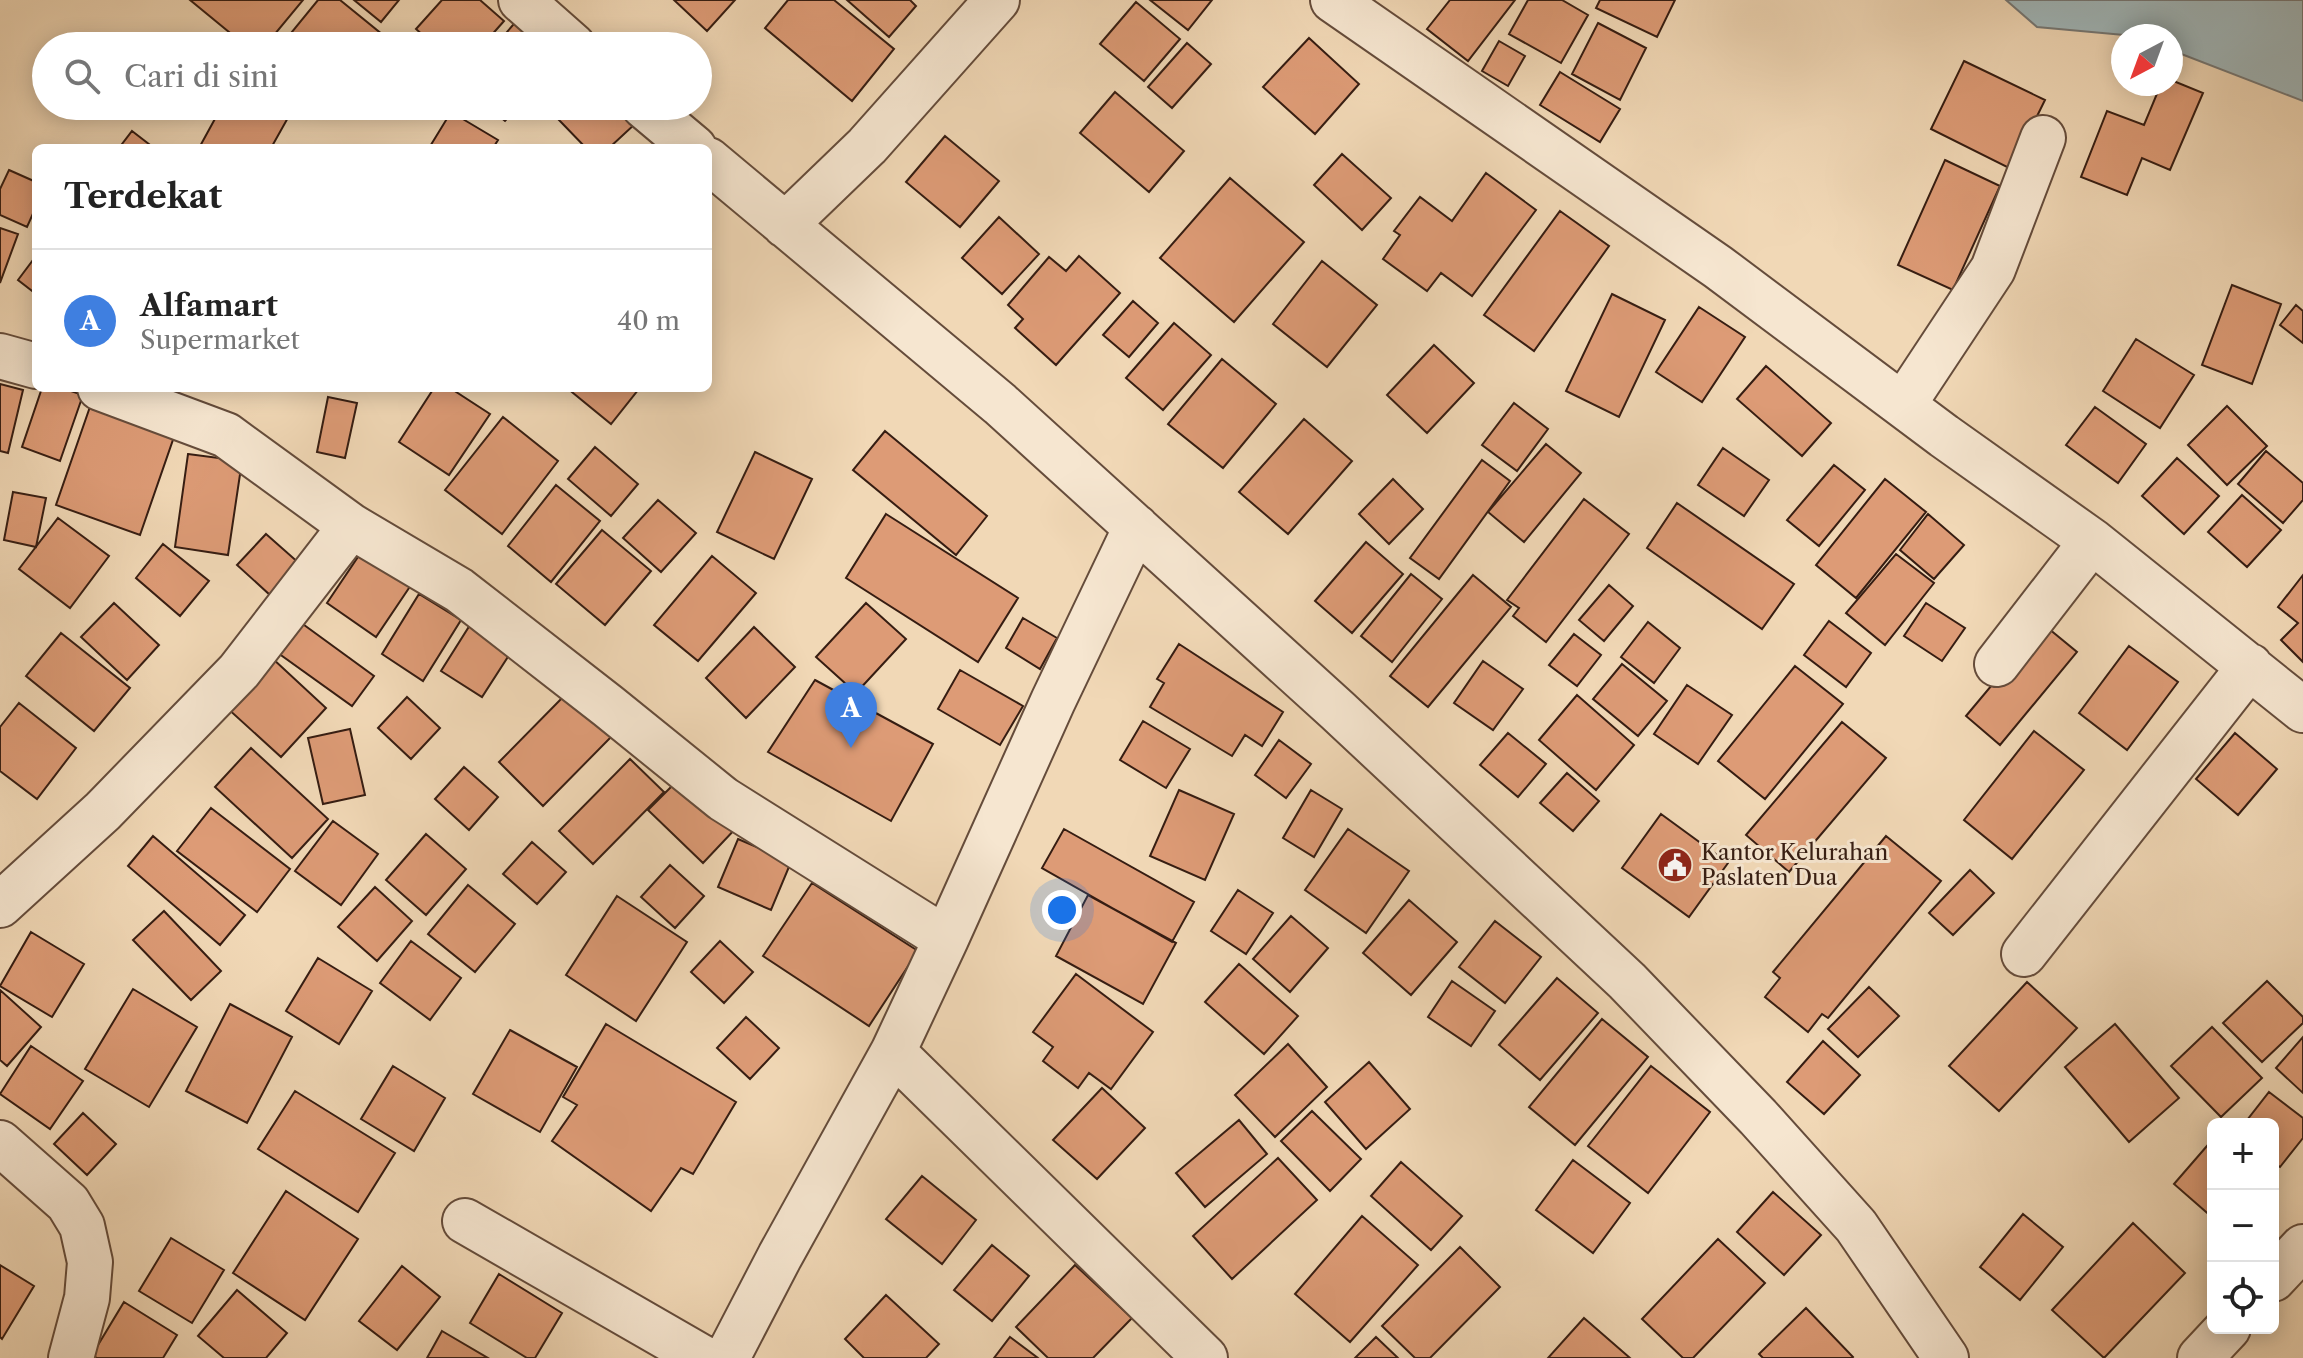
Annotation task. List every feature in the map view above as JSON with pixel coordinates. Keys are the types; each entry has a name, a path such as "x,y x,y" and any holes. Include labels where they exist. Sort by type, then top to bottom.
{"street":[{"path":"521,0 557,32"},
{"path":"785,225 867,146 997,0"},
{"path":"1333,0 1718,267 2092,541 2303,710"},
{"path":"661,120 689,144"},
{"path":"1903,405 1993,269 2043,138"},
{"path":"712,163 1000,404 1337,710 1627,981 1758,1117 1856,1226 1946,1358"},
{"path":"0,356 32,365"},
{"path":"111,392 226,435 351,526 459,590 723,799 946,939"},
{"path":"0,905 103,811 239,671 351,526"},
{"path":"727,1358 893,1052 1136,527"},
{"path":"1997,664 2092,541"},
{"path":"2024,954 2250,666"},
{"path":"893,1052 1205,1358"},
{"path":"0,1143 68,1203 82,1226 90,1262 87,1298 71,1358"},
{"path":"465,1221 703,1358"},
{"path":"2279,1273 2303,1247"},
{"path":"2200,1358 2222,1334"}],"water":[{"path":"2006,0 2303,0 2303,101 2183,55 2183,24 2111,24 2111,34 2037,27"}],"building":[{"path":"190,0 303,0 277,32 229,32"},
{"path":"318,0 340,0 379,32 292,32"},
{"path":"354,0 399,0 381,22"},
{"path":"442,0 480,0 504,21 494,32 419,32 416,29"},
{"path":"674,0 735,0 707,31"},
{"path":"788,0 834,0 894,49 852,101 765,28"},
{"path":"847,0 910,0 916,6 889,37"},
{"path":"1150,0 1212,0 1188,30"},
{"path":"1450,0 1515,0 1468,61 1427,29"},
{"path":"1528,0 1562,0 1588,15 1561,63 1509,34"},
{"path":"1600,0 1675,0 1657,37 1596,8"},
{"path":"1136,2 1180,39 1144,81 1100,44"},
{"path":"519,18 535,32 507,32"},
{"path":"1598,23 1646,48 1620,100 1572,74"},
{"path":"1309,38 1359,84 1315,134 1263,87"},
{"path":"1499,41 1525,56 1508,86 1482,71"},
{"path":"1187,43 1211,64 1172,108 1148,87"},
{"path":"1964,61 2045,100 2011,169 1931,129"},
{"path":"1560,72 1620,109 1600,142 1540,105"},
{"path":"2183,85 2203,93 2170,170 2142,158 2127,195 2081,177 2107,111 2144,125 2156,96 2183,96"},
{"path":"1115,92 1184,151 1149,192 1080,133"},
{"path":"214,120 287,120 273,144 201,144"},
{"path":"446,120 464,120 498,140 496,144 431,144"},
{"path":"559,120 633,120 636,123 613,144 582,144"},
{"path":"132,131 149,144 122,144"},
{"path":"945,136 999,181 960,227 906,182"},
{"path":"1342,154 1391,198 1362,230 1314,185"},
{"path":"1945,160 2000,186 1953,290 1898,265"},
{"path":"9,170 32,180 32,216 27,227 0,215 0,189"},
{"path":"1486,173 1536,210 1472,296 1441,273 1427,291 1383,259 1400,235 1394,231 1420,197 1452,221"},
{"path":"1230,178 1304,242 1234,322 1160,258"},
{"path":"1560,211 1609,246 1534,351 1484,315"},
{"path":"999,217 1039,254 1002,294 962,258"},
{"path":"0,228 18,234 0,283"},
{"path":"1079,256 1120,293 1056,365 1015,328 1023,319 1008,305 1049,257 1066,271"},
{"path":"32,261 32,291 18,280"},
{"path":"1322,261 1377,305 1327,367 1273,324"},
{"path":"2232,285 2281,304 2252,384 2202,365"},
{"path":"1612,294 1665,320 1619,417 1566,391"},
{"path":"1133,301 1158,323 1129,357 1103,335"},
{"path":"2296,305 2303,311 2303,343 2280,325"},
{"path":"1699,307 1745,337 1702,402 1656,372"},
{"path":"1174,323 1211,355 1163,410 1126,378"},
{"path":"2136,339 2194,375 2160,428 2103,391"},
{"path":"1434,345 1474,383 1427,433 1387,395"},
{"path":"1222,359 1276,404 1223,468 1168,424"},
{"path":"1766,366 1831,423 1802,456 1737,399"},
{"path":"0,384 23,390 8,453 0,451"},
{"path":"41,392 83,395 60,461 22,447"},
{"path":"431,392 456,392 490,414 449,475 399,442"},
{"path":"572,392 636,392 611,424"},
{"path":"328,397 357,403 345,458 317,452"},
{"path":"92,401 176,431 140,535 56,505"},
{"path":"1514,403 1548,429 1517,471 1482,445"},
{"path":"2227,406 2267,446 2227,485 2188,445"},
{"path":"2095,407 2146,444 2118,483 2066,445"},
{"path":"503,417 558,461 502,534 445,490"},
{"path":"1304,419 1352,461 1288,534 1239,492"},
{"path":"885,431 987,516 956,555 853,470"},
{"path":"1546,444 1581,473 1524,542 1488,512"},
{"path":"595,447 638,484 611,516 568,479"},
{"path":"1723,448 1769,480 1744,516 1698,485"},
{"path":"2266,451 2303,483 2303,500 2283,523 2238,484"},
{"path":"755,452 812,479 774,559 717,532"},
{"path":"188,454 242,461 228,555 175,547"},
{"path":"2177,458 2219,496 2184,534 2142,496"},
{"path":"1482,460 1510,481 1439,579 1410,558"},
{"path":"1834,465 1865,490 1819,546 1787,520"},
{"path":"1393,479 1423,509 1389,544 1359,514"},
{"path":"1885,479 1926,512 1856,598 1816,565"},
{"path":"556,485 600,521 551,582 508,546"},
{"path":"13,492 46,498 36,547 4,540"},
{"path":"2242,495 2281,530 2247,567 2208,532"},
{"path":"1584,499 1629,534 1546,642 1513,616 1519,608 1507,600"},
{"path":"658,500 696,533 661,572 623,538"},
{"path":"1677,503 1794,584 1762,629 1647,548"},
{"path":"886,514 1018,598 978,662 846,578"},
{"path":"1928,514 1964,545 1934,579 1900,550"},
{"path":"58,518 109,556 70,608 19,569"},
{"path":"602,530 651,571 605,625 556,584"},
{"path":"266,534 300,564 270,595 237,565"},
{"path":"1366,542 1403,574 1352,633 1315,601"},
{"path":"163,544 209,581 180,616 136,578"},
{"path":"362,551 411,585 376,637 327,603"},
{"path":"1896,554 1934,583 1885,645 1846,613"},
{"path":"712,556 756,593 698,661 654,625"},
{"path":"1411,574 1442,599 1392,662 1361,636"},
{"path":"1473,575 1511,607 1428,707 1390,676"},
{"path":"2303,575 2303,662 2281,640 2298,623 2278,607"},
{"path":"1609,585 1633,606 1604,641 1579,620"},
{"path":"419,594 461,620 423,681 382,654"},
{"path":"114,603 159,645 127,680 81,637"},
{"path":"866,603 906,639 856,693 816,657"},
{"path":"1926,603 1965,628 1942,661 1904,636"},
{"path":"1023,618 1057,638 1040,669 1006,648"},
{"path":"1829,621 1871,653 1846,687 1804,655"},
{"path":"300,622 374,676 352,706 278,653"},
{"path":"1648,622 1680,648 1654,683 1621,657"},
{"path":"2043,624 2077,652 2000,745 1966,716"},
{"path":"470,625 511,652 482,697 441,671"},
{"path":"754,627 795,667 746,718 706,678"},
{"path":"61,633 130,688 94,731 26,676"},
{"path":"1574,634 1601,655 1577,686 1549,665"},
{"path":"1179,644 1283,712 1262,746 1245,735 1232,756 1150,707 1164,683 1157,679"},
{"path":"2129,646 2178,682 2127,750 2079,713"},
{"path":"272,658 326,708 281,757 226,707"},
{"path":"1483,661 1523,689 1493,730 1454,703"},
{"path":"1622,664 1667,701 1638,736 1593,699"},
{"path":"1795,666 1843,704 1765,799 1718,761"},
{"path":"960,670 1023,706 1000,745 938,709"},
{"path":"815,680 933,744 891,821 768,752"},
{"path":"1687,685 1732,715 1698,764 1654,734"},
{"path":"567,693 612,736 543,806 499,762"},
{"path":"1577,695 1634,745 1596,790 1539,740"},
{"path":"407,697 440,728 411,759 378,728"},
{"path":"19,703 76,748 37,799 0,771 0,727"},
{"path":"1143,721 1190,749 1166,788 1120,760"},
{"path":"1842,722 1886,758 1789,872 1746,835"},
{"path":"350,729 365,795 323,804 308,738"},
{"path":"2034,731 2084,770 2012,859 1964,820"},
{"path":"1508,733 1546,764 1518,797 1480,765"},
{"path":"2235,733 2277,769 2238,815 2196,779"},
{"path":"1279,740 1311,764 1286,798 1255,775"},
{"path":"251,748 328,819 292,858 215,787"},
{"path":"630,759 664,792 593,864 559,831"},
{"path":"464,767 498,797 469,830 435,799"},
{"path":"1567,773 1599,801 1573,831 1540,803"},
{"path":"684,774 738,826 703,863 648,810"},
{"path":"1179,790 1234,814 1205,880 1150,856"},
{"path":"1311,790 1342,809 1314,857 1283,838"},
{"path":"211,808 290,869 257,912 177,851"},
{"name":"Kantor Kelurahan Paslaten Dua","path":"1661,814 1728,863 1689,917 1622,868"},
{"path":"333,821 378,854 341,905 295,871"},
{"path":"1064,829 1194,902 1172,942 1042,868"},
{"path":"1348,829 1409,871 1366,933 1305,890"},
{"path":"426,834 466,869 426,915 386,880"},
{"path":"153,836 245,915 220,945 128,866"},
{"path":"1886,836 1941,881 1828,1018 1822,1014 1808,1032 1765,997 1780,978 1773,972"},
{"path":"738,839 791,862 771,910 718,887"},
{"path":"532,842 566,872 537,904 503,874"},
{"path":"670,865 704,896 675,928 641,897"},
{"path":"1970,870 1994,893 1953,935 1929,913"},
{"path":"812,883 918,951 869,1026 763,956"},
{"path":"468,885 515,924 475,972 428,934"},
{"path":"375,887 412,921 377,961 338,927"},
{"path":"1238,890 1273,913 1246,954 1211,931"},
{"path":"1088,895 1176,943 1143,1004 1056,956"},
{"path":"617,896 687,942 636,1021 566,975"},
{"path":"1409,900 1457,942 1411,995 1363,953"},
{"path":"164,911 221,971 191,1000 133,940"},
{"path":"1291,916 1328,948 1290,992 1253,959"},
{"path":"1495,921 1541,957 1505,1003 1459,967"},
{"path":"31,932 84,964 52,1017 0,986"},
{"path":"411,941 461,978 430,1020 380,983"},
{"path":"720,941 753,972 724,1003 691,972"},
{"path":"318,958 372,991 339,1044 286,1011"},
{"path":"1239,964 1298,1016 1264,1054 1205,1002"},
{"path":"1076,974 1153,1032 1111,1089 1089,1073 1078,1088 1043,1061 1053,1047 1033,1032"},
{"path":"1557,978 1598,1013 1540,1080 1499,1045"},
{"path":"1452,981 1495,1011 1471,1046 1428,1017"},
{"path":"2267,981 2303,1017 2303,1023 2262,1062 2223,1023"},
{"path":"2027,982 2077,1028 1999,1111 1949,1066"},
{"path":"1869,987 1899,1016 1858,1057 1828,1029"},
{"path":"133,989 197,1027 149,1107 85,1069"},
{"path":"0,990 41,1027 7,1066 0,1060"},
{"path":"230,1004 292,1037 247,1123 186,1091"},
{"path":"746,1017 779,1048 750,1079 717,1048"},
{"path":"1602,1019 1648,1057 1575,1145 1529,1107"},
{"path":"606,1024 736,1102 693,1174 681,1168 651,1211 552,1141 577,1105 563,1097"},
{"path":"2115,1024 2179,1098 2129,1142 2065,1067"},
{"path":"2212,1027 2262,1078 2221,1117 2171,1066"},
{"path":"510,1030 577,1067 540,1132 473,1094"},
{"path":"2303,1037 2303,1093 2276,1068"},
{"path":"1823,1041 1860,1075 1824,1114 1787,1082"},
{"path":"1288,1044 1327,1087 1275,1137 1235,1095"},
{"path":"31,1046 83,1081 50,1129 0,1094"},
{"path":"1369,1062 1410,1109 1366,1149 1325,1102"},
{"path":"393,1066 445,1098 414,1151 361,1119"},
{"path":"1651,1066 1710,1112 1648,1193 1588,1146"},
{"path":"1102,1088 1145,1128 1097,1179 1053,1140"},
{"path":"295,1091 395,1153 358,1212 258,1149"},
{"path":"2269,1092 2303,1118 2303,1138 2280,1167 2279,1118 2249,1118"},
{"path":"1312,1111 1361,1159 1330,1191 1281,1141"},
{"path":"83,1113 116,1144 87,1175 54,1144"},
{"path":"1239,1120 1267,1154 1205,1207 1176,1173"},
{"path":"2207,1146 2207,1213 2174,1184"},
{"path":"1278,1158 1317,1200 1232,1279 1193,1236"},
{"path":"1573,1160 1630,1203 1593,1253 1536,1210"},
{"path":"1401,1162 1462,1216 1431,1250 1371,1196"},
{"path":"922,1176 976,1220 942,1264 886,1219"},
{"path":"286,1191 358,1239 305,1320 233,1273"},
{"path":"1773,1192 1821,1235 1784,1275 1737,1232"},
{"path":"2023,1214 2063,1247 2020,1300 1980,1267"},
{"path":"1362,1216 1418,1265 1350,1342 1295,1294"},
{"path":"2133,1223 2185,1273 2104,1358 2052,1310"},
{"path":"171,1238 224,1270 192,1323 139,1291"},
{"path":"1718,1239 1765,1283 1693,1358 1683,1358 1642,1319"},
{"path":"992,1245 1029,1276 992,1321 954,1290"},
{"path":"1460,1247 1500,1287 1430,1358 1415,1358 1382,1326"},
{"path":"0,1265 34,1286 2,1339 0,1337"},
{"path":"1075,1265 1132,1318 1093,1358 1048,1358 1016,1327"},
{"path":"402,1266 440,1297 397,1350 359,1321"},
{"path":"499,1274 562,1313 535,1358 527,1358 470,1323"},
{"path":"237,1290 287,1333 266,1358 224,1358 198,1336"},
{"path":"886,1295 939,1344 926,1358 864,1358 845,1339"},
{"path":"124,1302 177,1335 163,1358 97,1358 92,1355"},
{"path":"1806,1308 1852,1358 1763,1358 1759,1354"},
{"path":"1584,1318 1630,1358 1548,1358"},
{"path":"442,1331 488,1358 427,1358"},
{"path":"1010,1337 1038,1358 994,1358"},
{"path":"1376,1337 1398,1358 1355,1358"}],"place":[{"name":"Alfamart","path":"851,748"},
{"name":"Kantor Kelurahan Paslaten Dua","path":"1675,865"}]}
